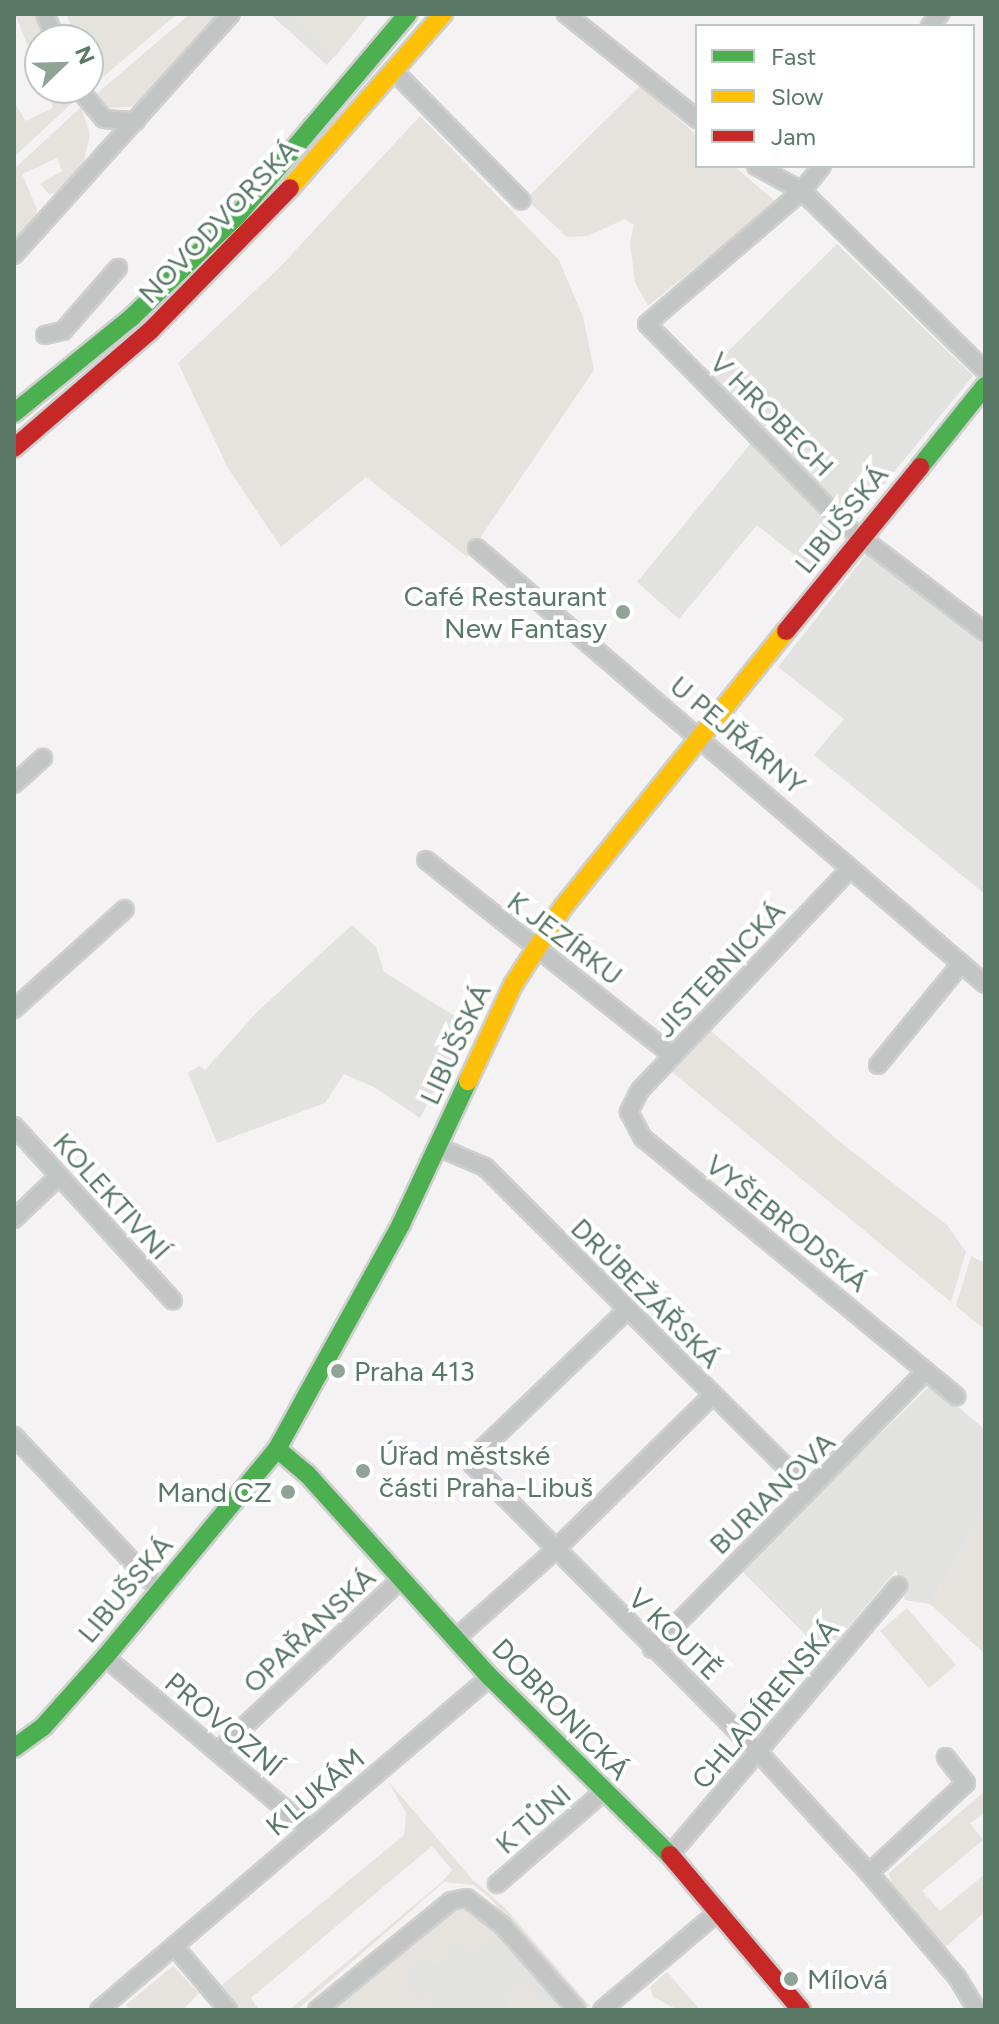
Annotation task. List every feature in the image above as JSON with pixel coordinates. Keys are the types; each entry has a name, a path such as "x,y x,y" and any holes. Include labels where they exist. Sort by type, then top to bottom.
{"street":[{"path":"14,255 231,14"},
{"name":"NOVODVORSKÁ","path":"14,413 132,317 237,216 408,14"},
{"name":"NOVODVORSKÁ","path":"14,448 150,331 254,229 443,14"},
{"path":"566,14 579,21 695,117"},
{"path":"395,72 521,200"},
{"path":"91,104 104,119 136,121"},
{"path":"760,168 802,191 985,371"},
{"path":"802,191 820,168"},
{"name":"V HROBECH","path":"802,191 647,324 846,526 985,632"},
{"path":"45,335 63,331 118,268"},
{"name":"LIBUŠSKÁ","path":"14,1748 43,1727 105,1657 277,1449 438,1147 495,1020 535,948 597,860 985,386"},
{"name":"U PEJŘÁRNY","path":"477,548 815,834 849,870 985,984"},
{"path":"14,784 43,758"},
{"name":"K JEZÍRKU","path":"426,860 673,1056"},
{"name":"JISTEBNICKÁ","path":"630,1105 849,870"},
{"path":"14,1009 125,909"},
{"path":"878,1065 961,964"},
{"name":"VYŠEBRODSKÁ","path":"630,1105 631,1119 643,1138 956,1396"},
{"name":"KOLEKTIVNÍ","path":"14,1126 173,1301"},
{"name":"DRŮBEŽÁŘSKÁ","path":"438,1147 485,1167 626,1311 809,1490"},
{"path":"14,1219 58,1177"},
{"name":"V KOUTĚ","path":"626,1311 480,1451 473,1465 554,1551 760,1754 869,1873 957,1977 977,2010"},
{"name":"BURIANOVA","path":"652,1649 926,1371"},
{"path":"455,1639 554,1551 712,1396"},
{"path":"14,1436 160,1591"},
{"name":"DOBRONICKÁ","path":"277,1449 307,1474 490,1677 602,1793 670,1855 801,2010"},
{"name":"OPAŘANSKÁ","path":"218,1751 401,1579"},
{"name":"CHLADÍRENSKÁ","path":"670,1855 760,1754 898,1586"},
{"name":"PROVOZNÍ","path":"105,1657 310,1830"},
{"name":"K LUKÁM","path":"99,2010 490,1677"},
{"path":"869,1873 966,1783 946,1757"},
{"name":"K TŮNI","path":"497,1884 602,1793"},
{"path":"317,2010 451,1901 467,1898 502,1925 577,2010"},
{"path":"602,2010 719,1911"},
{"path":"174,1946 228,2010"}],"shaded area":[{"path":"15,14 34,14 38,24 24,24 24,37"},
{"path":"66,14 177,14 104,76 104,24 70,24"},
{"path":"190,14 217,14 137,106 109,108 103,104 104,88"},
{"path":"270,14 369,14 327,65"},
{"path":"305,14 369,14 335,57 294,19"},
{"path":"640,86 695,133 695,168 736,168 776,202 648,306 635,282 630,242 634,225 625,219 588,236 567,237 526,199"},
{"path":"14,102 26,121 53,108 52,104 71,104 14,157"},
{"path":"81,107 90,135 84,161 59,192 49,194 40,184 62,171 57,158 22,174 37,209 36,219 14,238 14,169"},
{"path":"420,116 559,260 583,317 594,370 467,557 366,477 281,547 228,468 178,363 280,267"},
{"path":"837,244 973,376 813,570 757,525 679,619 637,582 761,431 705,374"},
{"path":"869,551 985,643 985,894 814,755 844,719 778,667"},
{"path":"352,925 376,947 384,972 469,1025 420,1118 374,1087 344,1074 325,1103 217,1143 188,1073 199,1066 205,1070 257,1012"},
{"path":"711,1031 845,1146 947,1225 966,1252 951,1302 672,1072"},
{"path":"971,1256 985,1263 985,1330 956,1306"},
{"path":"932,1384 985,1430 985,1509 930,1604 905,1600 896,1570 825,1655 740,1569"},
{"path":"985,1509 985,1654 930,1604"},
{"path":"907,1608 956,1665 929,1688 880,1631"},
{"path":"388,1781 472,1879 505,1908 590,2006 585,2007 488,1896 473,1885 444,1882 297,2010 289,2010 443,1881 452,1870 432,1846 251,1998 259,2010 241,2010 221,1986 404,1835 406,1813"},
{"path":"985,1791 985,1813 970,1823 983,1840 922,1891 940,1911 985,1874 985,1912 942,1950 908,1910 911,1906 891,1884 889,1873"},
{"path":"468,1907 495,1935 469,1957 456,1942 436,1967 428,1957 403,1978 420,1999 428,1992 436,2002 431,2006 435,2010 330,2010 450,1910"},
{"path":"481,1916 570,2010 350,2010"},
{"path":"173,1966 199,1993 183,2010 132,2010 126,2005"},
{"path":"667,1972 700,2010 678,2010 653,1997 650,1987"},
{"path":"525,1979 545,2006 557,1996 570,2010 510,2009 504,1997"}],"traffic: fast":[{"path":"14,413 132,317 237,216 408,14"},
{"path":"920,467 985,386"},
{"path":"14,1748 43,1727 105,1657 277,1449 401,1224 468,1081"},
{"path":"277,1449 307,1474 490,1677 670,1855"}],"traffic: slow":[{"path":"290,188 443,14"},
{"path":"468,1081 513,985 564,906 786,631"}],"traffic: jam":[{"path":"14,448 150,331 290,188"},
{"path":"786,631 920,467"},
{"path":"670,1855 801,2010"}],"place":[{"name":"Café Restaurant New Fantasy","path":"623,612"},
{"name":"Praha 413","path":"338,1371"},
{"name":"Úřad městské části Praha-Libuš","path":"363,1471"},
{"name":"Mand CZ","path":"288,1492"},
{"name":"Mílová","path":"791,1979"}]}
